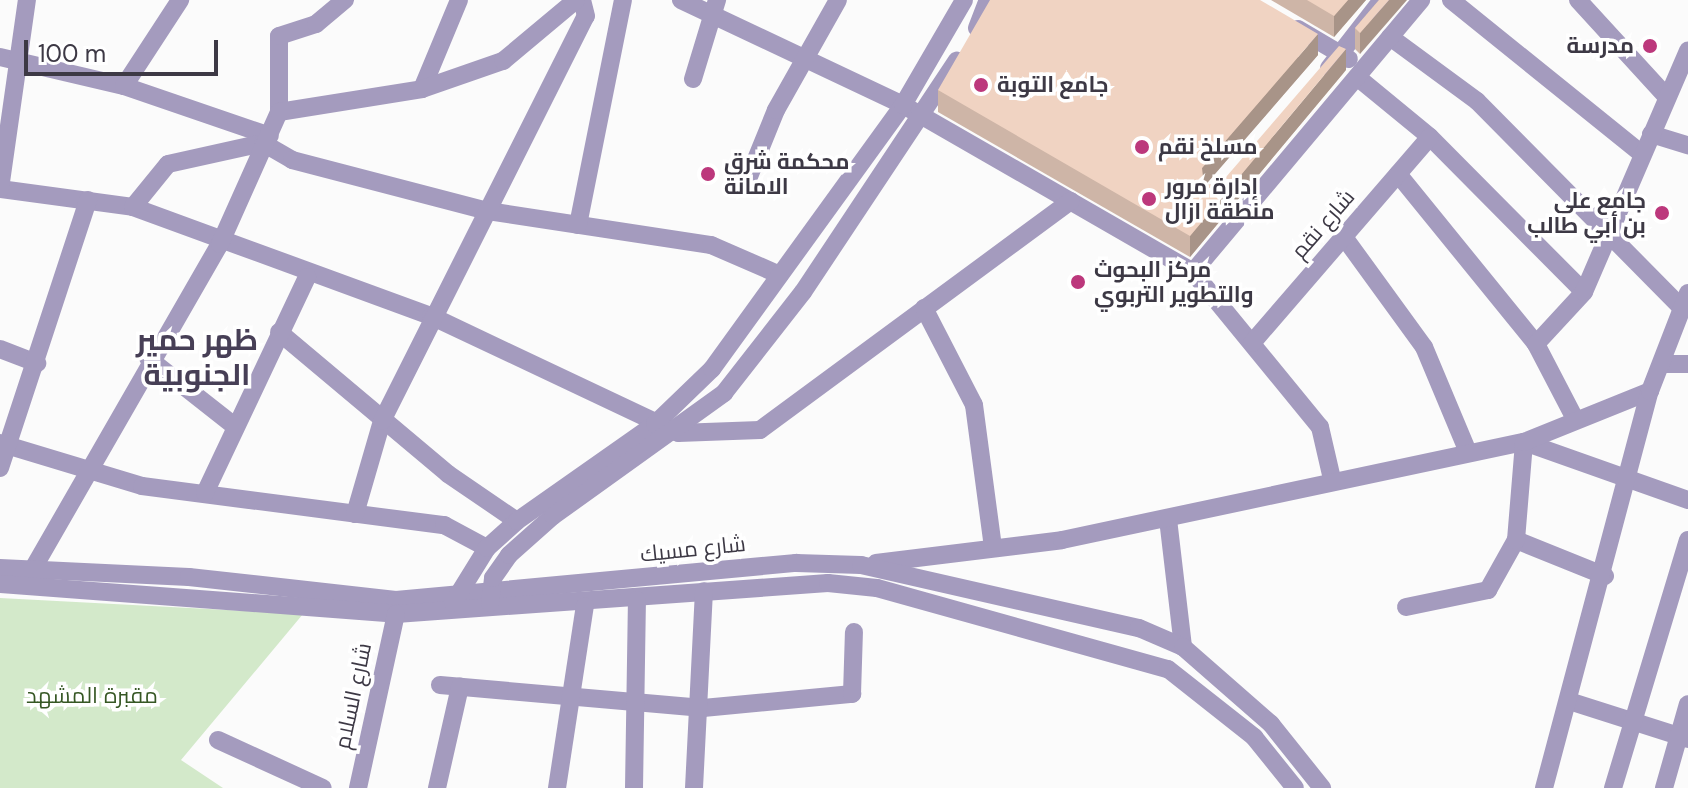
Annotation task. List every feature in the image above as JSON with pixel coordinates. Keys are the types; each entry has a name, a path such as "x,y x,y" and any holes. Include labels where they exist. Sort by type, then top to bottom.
{"street":[{"path":"27,0 8,59 0,189 133,207 307,277 431,316 678,433 760,430 1071,201"},
{"path":"124,86 180,0"},
{"path":"34,567 148,358 220,244 279,112 279,36 316,24 345,0"},
{"path":"422,89 459,0"},
{"path":"279,112 422,89 503,61 579,0 586,16 488,211 431,316 382,421 355,514"},
{"path":"578,225 623,0"},
{"path":"681,0 714,8 903,105 1193,272 1320,427 1332,479"},
{"path":"748,179 805,54 838,0"},
{"path":"453,606 487,548 517,521 655,424 712,369 903,105 964,0"},
{"path":"490,602 509,555 553,516 678,433 724,393 803,292 922,116 988,0"},
{"path":"1311,87 1382,0"},
{"path":"1193,272 1421,0"},
{"path":"1451,0 1642,154"},
{"path":"1578,0 1667,97"},
{"path":"693,79 714,8"},
{"path":"1274,15 1341,54 1430,137 1584,292"},
{"path":"1390,37 1477,101 1610,238 1685,300 1665,364 1650,391 1631,481 1544,788"},
{"path":"1536,344 1584,292 1610,238 1642,154 1688,50"},
{"path":"8,59 124,86 266,140 292,160 488,211 711,245 780,275"},
{"path":"1651,134 1688,145"},
{"name":"شارع نقم","path":"1252,343 1430,137"},
{"path":"133,207 168,164 266,140"},
{"path":"1398,174 1536,344 1575,419"},
{"path":"0,468 4,444 37,363 88,200"},
{"path":"1344,237 1424,347 1467,450"},
{"path":"205,493 232,424 307,277"},
{"path":"924,308 974,405 993,548"},
{"path":"279,332 382,421 517,521"},
{"path":"0,349 37,363"},
{"path":"148,358 232,424"},
{"path":"1665,364 1688,364"},
{"path":"861,565 993,548 1168,519 1332,479 1467,450 1524,442 1650,391"},
{"path":"1524,442 1688,500"},
{"path":"1406,607 1488,590 1516,540 1524,442"},
{"path":"4,444 142,486 444,525 487,548"},
{"path":"1168,519 1183,647"},
{"path":"1516,540 1605,576"},
{"path":"1613,788 1688,540"},
{"name":"شارع مسيك","path":"0,584 396,614 796,563 861,565 1139,628 1183,647 1271,724 1322,788"},
{"name":"شارع مسيك","path":"0,568 34,567 453,606"},
{"name":"شارع مسيك","path":"490,602 585,606 704,591 828,583 877,588 1104,646 1168,669 1254,737 1295,788"},
{"path":"694,788 703,708 704,591"},
{"path":"634,788 637,600"},
{"path":"557,788 576,697 585,606"},
{"name":"شارع السلام","path":"358,788 396,614"},
{"path":"440,685 703,708 852,694 854,632"},
{"path":"437,788 460,687"},
{"path":"1569,701 1683,737"},
{"path":"1664,788 1683,737 1688,704"},
{"path":"218,740 323,788"}],"green space":[{"name":"مقبرة المشهد","path":"0,598 303,614 181,760 223,788 0,788"}],"building":[{"name":"مسلخ نقم","path":"990,0 1260,0 1318,34 1202,168 1204,185 1220,184 1339,46 1346,49 1190,236 938,90"},
{"path":"1307,0 1348,0 1334,16"},
{"path":"1379,0 1389,0 1360,33 1355,28"}],"place":[{"name":"مدرسة","path":"1650,46"},
{"name":"جامع التوبة","path":"981,85"},
{"name":"مسلخ نقم","path":"1142,147"},
{"name":"محكمة شرق الامانة","path":"708,174"},
{"name":"إدارة مرور منطقة ازال","path":"1149,199"},
{"name":"جامع علي بن أبي طالب","path":"1662,213"},
{"name":"مركز البحوث والتطوير التربوي","path":"1078,282"}],"district":[{"name":"ظهر حمير الجنوبية","path":"197,357"}]}
